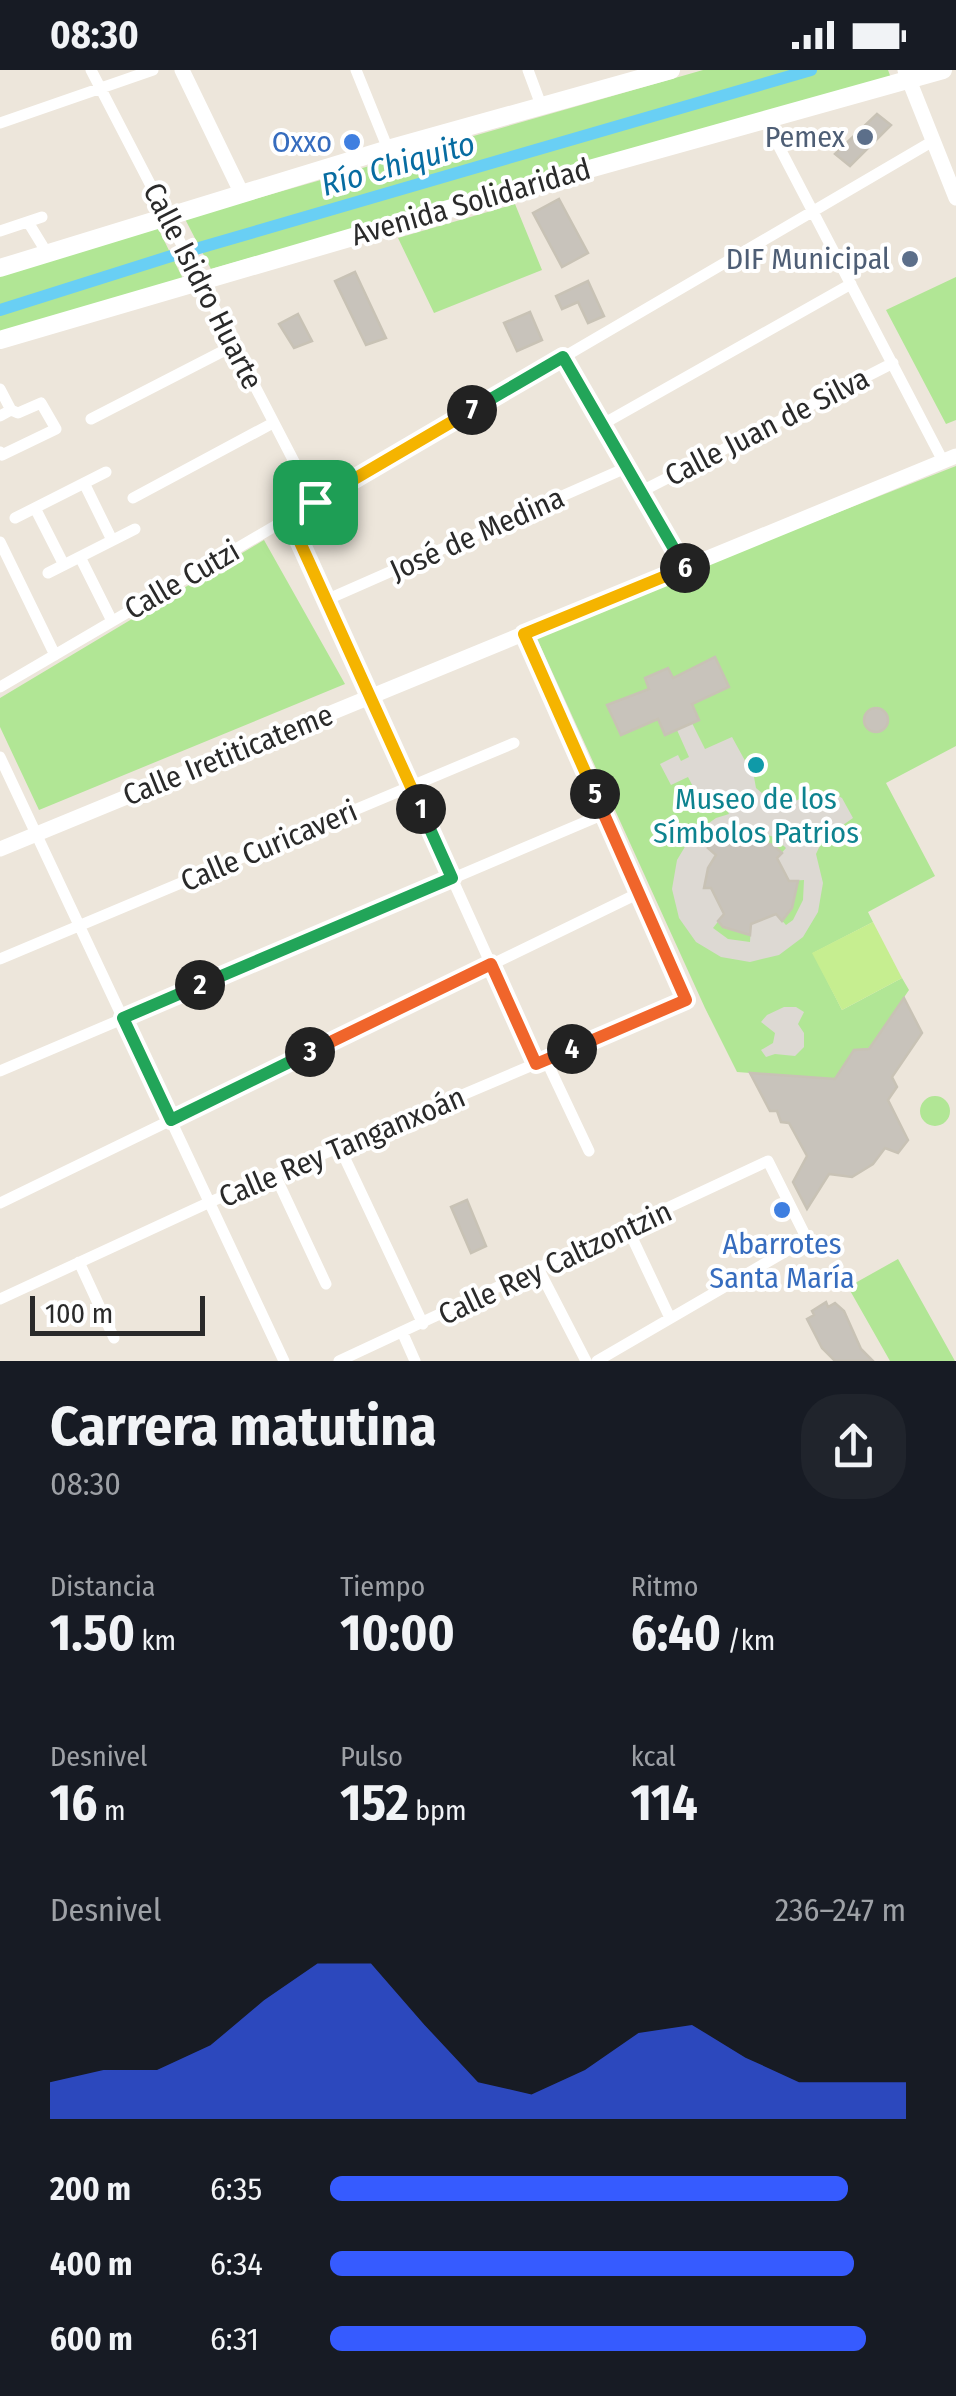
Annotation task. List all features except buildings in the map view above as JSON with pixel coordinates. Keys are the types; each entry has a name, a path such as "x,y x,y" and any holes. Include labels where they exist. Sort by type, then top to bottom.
{"main road":[{"path":"0,268 388,149 671,70"},
{"name":"Avenida Solidaridad","path":"0,340 195,273 764,118 907,75 943,70"}],"street":[{"name":"Calle Isidro Huarte","path":"91,70 315,502"},
{"path":"0,124 153,70"},
{"path":"182,70 242,194"},
{"path":"356,70 388,149"},
{"path":"528,70 541,105"},
{"path":"907,75 956,198"},
{"path":"764,118 893,363 949,458"},
{"name":"Calle Cutzi","path":"0,686 933,140"},
{"path":"0,231 42,217"},
{"path":"28,222 48,253"},
{"path":"603,424 851,284"},
{"path":"92,419 233,346"},
{"path":"563,357 686,567"},
{"name":"Calle Juan de Silva","path":"642,491 893,363"},
{"path":"0,389 6,413 41,404 56,428 2,455 0,452"},
{"path":"133,498 274,423"},
{"name":"Calle Iretiticateme","path":"0,849 949,458"},
{"name":"José de Medina","path":"326,600 628,467"},
{"path":"15,518 106,472"},
{"path":"84,484 112,540"},
{"path":"35,508 64,565"},
{"path":"289,518 491,964 589,1151"},
{"path":"48,573 134,528"},
{"path":"0,542 54,655"},
{"path":"80,556 112,621"},
{"path":"0,1203 639,893 524,634"},
{"name":"Calle Curicaveri","path":"0,958 514,743"},
{"path":"0,757 284,1361"},
{"path":"0,1071 604,814"},
{"name":"Calle Rey Tanganxoán","path":"0,1299 210,1202 686,1000 639,893"},
{"path":"340,1148 423,1324"},
{"name":"Calle Rey Caltzontzin","path":"340,1361 768,1162 807,1239 670,1318"},
{"path":"275,1175 326,1284"},
{"path":"597,1361 670,1318 628,1229"},
{"path":"79,1262 114,1338"},
{"path":"539,1270 586,1361"},
{"path":"404,1334 416,1361"},
{"path":"620,1348 627,1361"}],"green space":[{"path":"703,70 888,70 891,78 211,269 185,219"},
{"path":"515,204 542,270 434,313 398,238"},
{"path":"157,226 183,279 0,332 0,272"},
{"path":"956,277 956,420 946,424 886,310"},
{"path":"956,466 956,746 886,783 935,876 868,912 873,922 813,953 842,1010 902,978 909,990 869,1049 854,1050 835,1079 737,1072 534,632"},
{"path":"264,540 345,684 39,810 0,727 0,698"},
{"path":"873,922 902,978 842,1010 812,953"},
{"path":"935,1096 946,1100 950,1111 946,1122 935,1126 924,1122 920,1111 924,1100"},
{"path":"898,1259 955,1361 890,1361 848,1287"}],"shaded area":[{"path":"692,723 705,749 732,737 756,788 768,798 788,805 809,794 831,792 842,798 853,818 823,839 816,854 823,883 818,912 803,937 779,955 750,962 721,957 696,942 679,918 672,889 677,860 692,835 729,814 720,795 702,804 688,777 671,785 660,764 678,755 681,761 689,757 677,730","holes":["729,832 738,836 734,847 749,847 747,834 774,837 786,848 777,858 789,881 804,880 803,900 793,920 786,925 776,914 751,924 750,942 728,939 713,928 724,914 711,888 704,887 708,868 716,856 709,847 717,841 721,847 722,836"]},
{"path":"784,1007 804,1012 798,1024 804,1033 804,1047 795,1056 766,1057 761,1050 773,1043 775,1033 761,1022"}],"waterway":[{"name":"Río Chiquito","path":"0,310 168,257 811,70"}],"place":[{"name":"Pemex","path":"865,137"},
{"name":"Oxxo","path":"352,142"},
{"name":"DIF Municipal","path":"910,259"},
{"name":"Museo de los Símbolos Patrios","path":"756,765"},
{"name":"Abarrotes Santa María","path":"782,1210"}],"route":[{"path":"563,357 686,567 524,634 686,1000 536,1064 491,964 171,1120 123,1018 452,878 289,518 315,502 563,357"}]}
